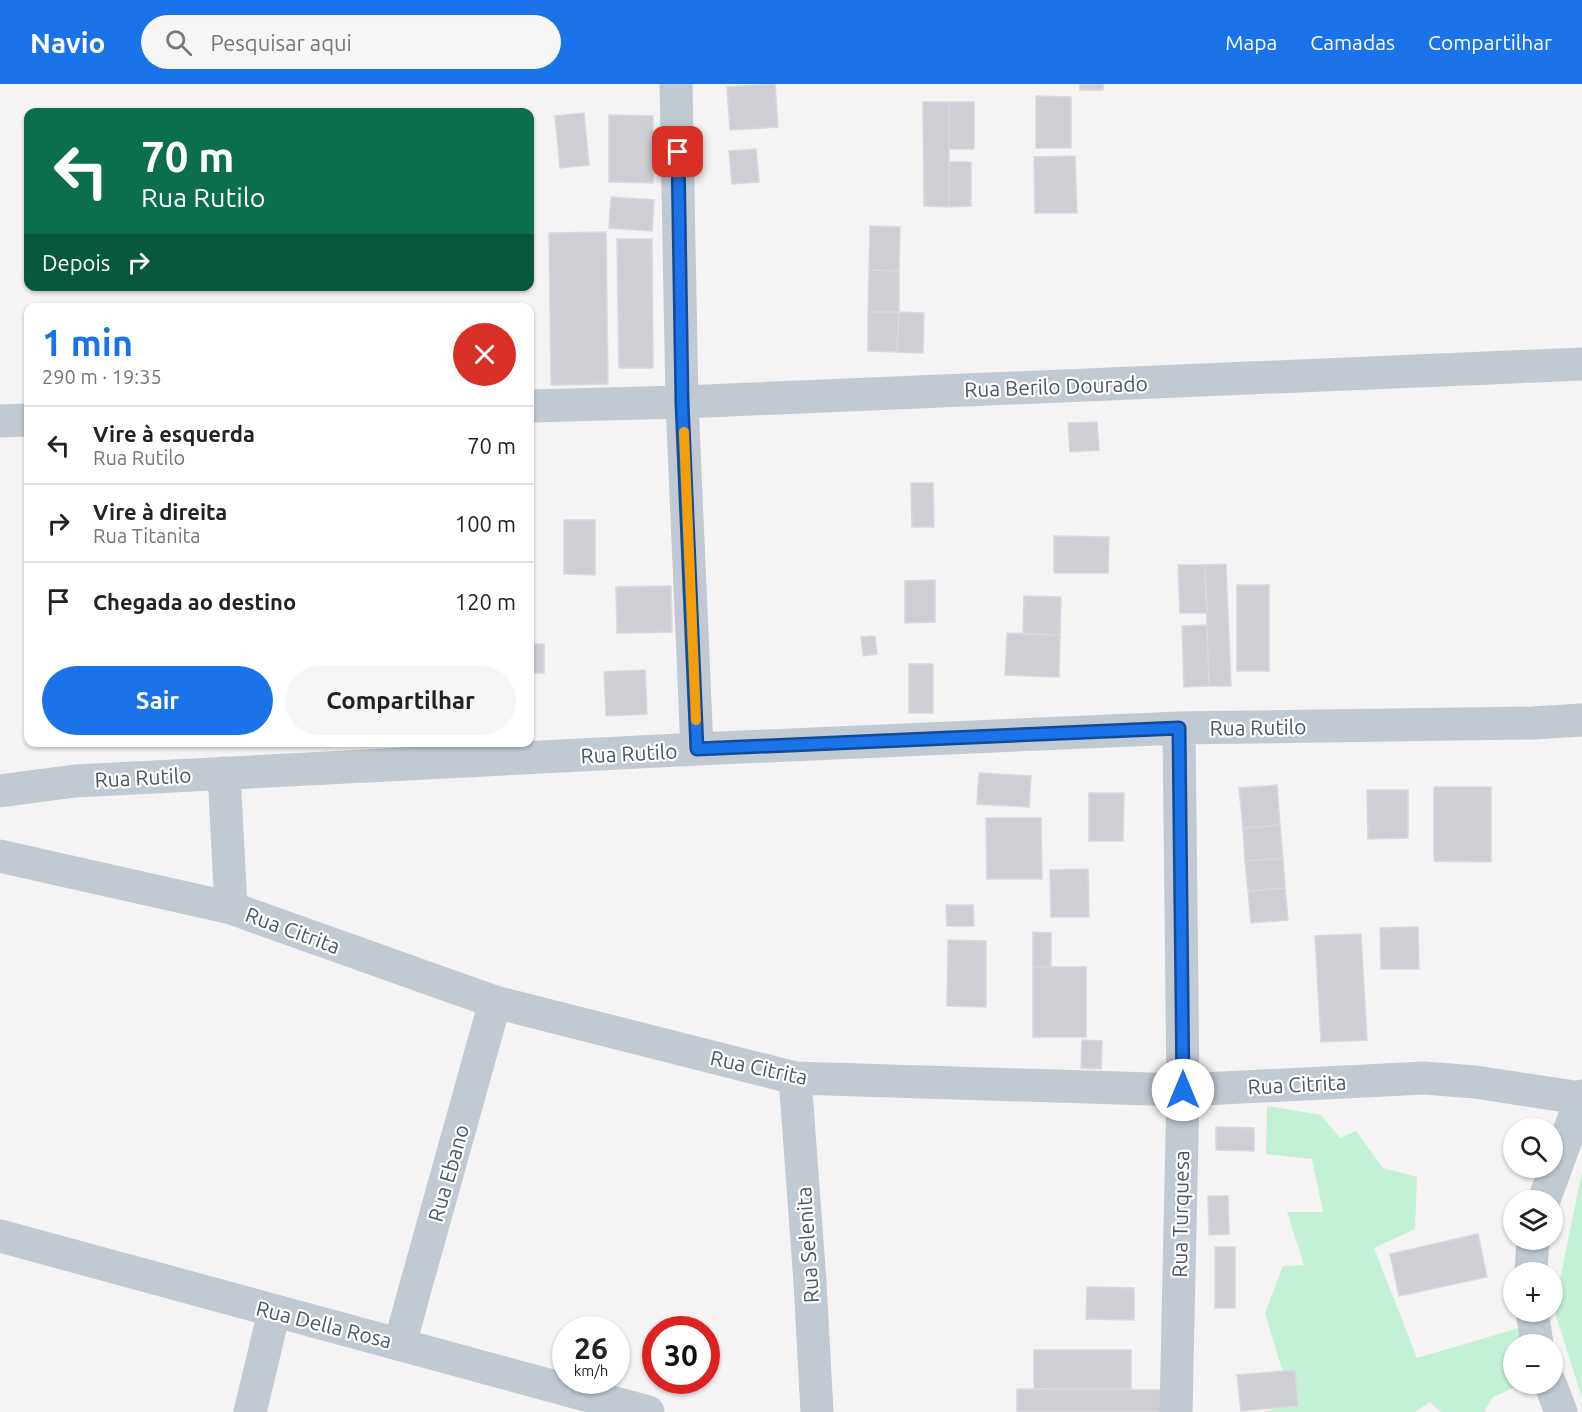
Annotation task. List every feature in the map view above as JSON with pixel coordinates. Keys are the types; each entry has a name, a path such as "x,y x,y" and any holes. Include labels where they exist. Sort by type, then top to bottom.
{"street":[{"path":"676,84 682,402 697,749"},
{"name":"Rua Berilo Dourado","path":"534,406 682,402 1582,364"},
{"path":"0,421 24,420"},
{"name":"Rua Rutilo","path":"0,791 75,781 697,749 1179,728 1533,723 1582,720"},
{"name":"Rua Turquesa","path":"1176,1412 1183,1090 1179,728"},
{"path":"224,773 231,908"},
{"name":"Rua Citrita","path":"0,856 231,908 495,1002 795,1078 1183,1090 1424,1078 1581,1097"},
{"name":"Rua Ebano","path":"400,1343 495,1002"},
{"name":"Rua Selenita","path":"795,1078 817,1412"},
{"path":"1548,1190 1581,1097"},
{"name":"Rua Della Rosa","path":"0,1236 648,1412"},
{"path":"250,1412 274,1312"},
{"path":"1554,1394 1561,1412"}],"green space":[{"path":"1267,1106 1321,1115 1340,1138 1356,1131 1383,1168 1417,1177 1415,1229 1374,1248 1417,1358 1519,1328 1520,1334 1503,1334 1503,1392 1493,1397 1484,1412 1441,1412 1430,1402 1415,1412 1263,1412 1293,1406 1265,1313 1283,1266 1304,1265 1287,1212 1323,1212 1312,1159 1266,1154"},
{"path":"1582,1172 1582,1398 1558,1322 1563,1322 1563,1265"}],"building":[{"path":"775,84 778,127 730,130 727,87"},
{"path":"1080,84 1103,84 1103,90 1080,90"},
{"path":"1036,96 1071,97 1071,148 1036,148"},
{"path":"923,102 949,102 949,207 924,206"},
{"path":"949,102 974,102 974,149 949,149"},
{"path":"584,113 589,165 560,168 555,116"},
{"path":"609,115 653,116 653,183 609,182"},
{"path":"756,149 759,182 732,184 729,151"},
{"path":"1075,156 1077,213 1035,213 1034,157"},
{"path":"949,162 971,162 971,206 949,207"},
{"path":"611,197 654,200 652,231 609,228"},
{"path":"870,226 900,227 899,271 869,270"},
{"path":"606,232 608,384 551,385 549,233"},
{"path":"617,239 652,239 653,368 619,368"},
{"path":"869,270 899,271 899,312 868,312"},
{"path":"868,312 899,312 897,352 868,351"},
{"path":"899,312 924,313 923,353 897,352"},
{"path":"1097,422 1099,450 1070,452 1068,423"},
{"path":"911,483 933,483 934,527 912,527"},
{"path":"564,520 595,520 595,575 564,574"},
{"path":"1054,536 1109,537 1108,573 1054,573"},
{"path":"1226,564 1231,686 1209,686 1205,565"},
{"path":"1178,565 1205,565 1207,613 1180,613"},
{"path":"935,580 935,622 905,623 905,581"},
{"path":"1237,585 1269,585 1269,671 1237,671"},
{"path":"671,586 672,632 617,633 616,587"},
{"path":"1024,596 1061,597 1060,635 1023,634"},
{"path":"1207,625 1209,686 1184,687 1182,626"},
{"path":"1007,633 1060,635 1059,677 1005,675"},
{"path":"875,636 877,654 863,656 861,637"},
{"path":"534,644 544,644 544,673 534,673"},
{"path":"909,664 933,664 933,713 909,713"},
{"path":"645,670 647,714 606,716 604,672"},
{"path":"979,773 1031,776 1029,807 977,804"},
{"path":"1277,785 1280,825 1243,828 1239,788"},
{"path":"1434,787 1491,787 1491,862 1434,861"},
{"path":"1367,790 1408,790 1408,838 1368,839"},
{"path":"1089,793 1124,793 1123,841 1089,841"},
{"path":"986,818 1041,818 1042,879 987,879"},
{"path":"1280,825 1283,858 1245,861 1243,828"},
{"path":"1283,858 1285,888 1248,891 1245,861"},
{"path":"1088,869 1089,917 1051,917 1050,870"},
{"path":"1285,888 1288,920 1251,923 1248,891"},
{"path":"946,905 973,905 974,926 947,926"},
{"path":"1418,927 1419,969 1381,969 1380,928"},
{"path":"1033,932 1051,933 1051,967 1033,967"},
{"path":"1361,934 1367,1040 1321,1042 1315,936"},
{"path":"948,940 986,941 986,1007 947,1006"},
{"path":"1033,967 1086,967 1086,1037 1033,1037"},
{"path":"1082,1040 1102,1041 1101,1069 1081,1068"},
{"path":"1216,1127 1254,1128 1254,1151 1216,1150"},
{"path":"1208,1196 1228,1196 1229,1234 1209,1235"},
{"path":"1478,1234 1487,1277 1399,1296 1390,1254"},
{"path":"1215,1247 1235,1247 1235,1308 1215,1308"},
{"path":"1087,1287 1134,1288 1134,1320 1086,1319"},
{"path":"1034,1350 1131,1350 1131,1389 1034,1389"},
{"path":"1295,1370 1298,1406 1241,1411 1237,1375"},
{"path":"1017,1389 1162,1390 1162,1412 1017,1412"}],"slow traffic":[{"path":"684,432 696,720"}],"route":[{"path":"678,152 682,402 697,749 1179,728 1183,1090"}]}
